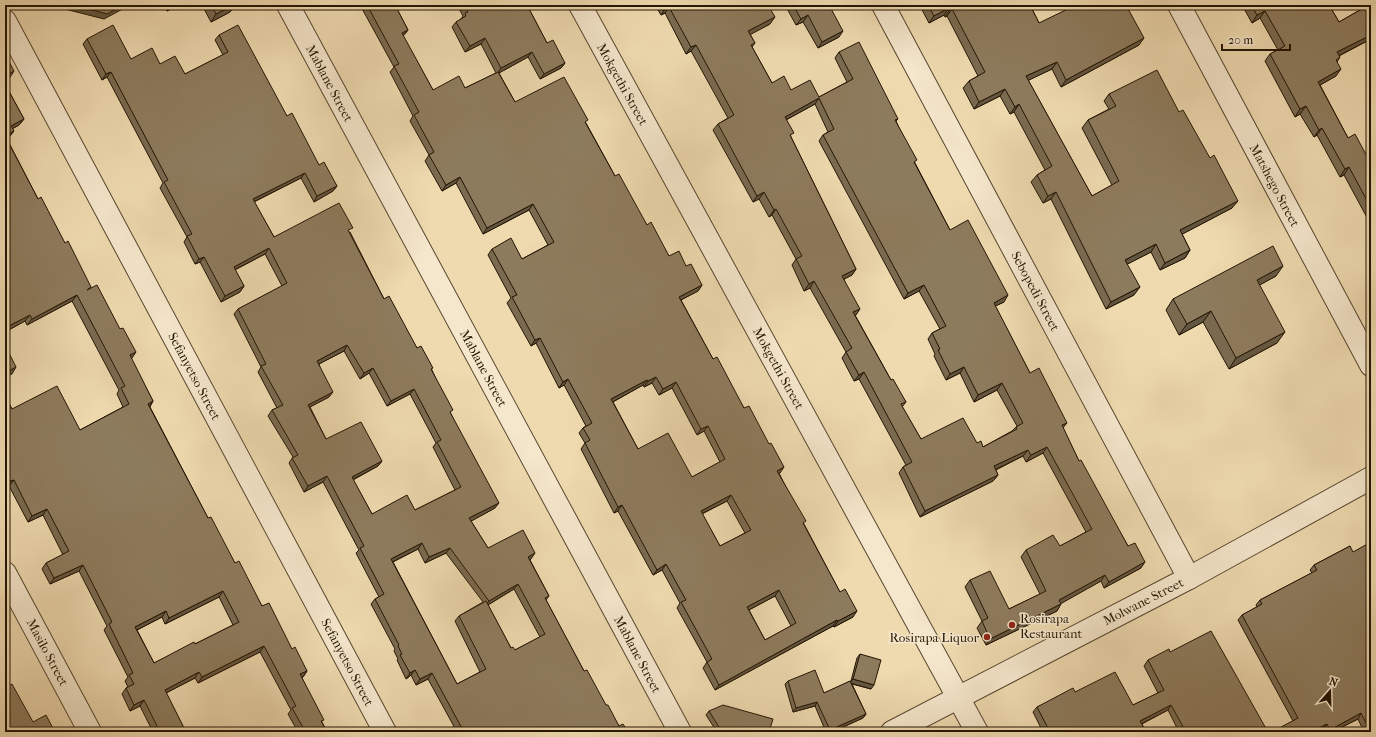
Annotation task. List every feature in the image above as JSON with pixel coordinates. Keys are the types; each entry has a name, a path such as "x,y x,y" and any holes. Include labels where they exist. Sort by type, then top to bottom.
{"street":[{"name":"Mablane Street","path":"288,5 680,732"},
{"name":"Mokgethi Street","path":"580,5 977,732"},
{"name":"Sebopedi Street","path":"884,5 1188,578"},
{"name":"Matshego Street","path":"1179,5 1371,365"},
{"name":"Sefanyetso Street","path":"5,21 385,732"},
{"name":"Molwane Street","path":"892,732 1188,578 1371,478"},
{"name":"Masilo Street","path":"5,573 90,732"}],"building":[{"path":"74,5 124,5 107,14"},
{"path":"211,5 234,5 216,14"},
{"path":"367,5 395,5 408,30 402,33 433,90 459,76 465,88 498,72 515,102 564,77 588,120 585,122 615,176 619,174 647,225 651,222 669,256 679,251 686,266 691,264 702,285 679,297 713,359 717,357 744,408 749,406 769,444 771,443 784,467 777,471 806,521 803,523 840,592 845,589 857,611 838,621 837,620 719,685 707,662 712,659 681,602 686,600 666,564 657,570 622,505 618,507 585,443 590,440 583,428 592,423 568,379 563,382 540,338 535,340 512,297 517,295 492,249 511,238 522,259 554,242 533,204 487,228 460,177 446,185 429,155 434,152 414,115 419,112 394,66 399,64","holes":["656,377 663,389 676,382 701,429 708,426 725,459 692,477 668,433 638,449 611,399 647,380 648,381","731,495 751,530 720,546 701,511","779,590 796,623 765,640 747,607"]},
{"path":"464,5 527,5 547,43 553,40 565,63 544,74 532,52 501,68 485,38 470,46 456,22 466,16 465,13 468,12"},
{"path":"663,5 768,5 775,17 748,31 755,43 751,45 772,83 784,76 791,90 810,80 819,97 853,79 839,52 859,42 898,119 895,120 917,160 914,162 950,230 968,220 1008,295 994,303 1030,373 1039,368 1067,423 1062,425 1079,461 1081,460 1128,546 1135,543 1145,562 1109,582 1105,575 1059,600 1061,604 990,639 982,621 988,618 970,580 990,571 1009,609 1046,591 1026,550 1053,535 1060,546 1092,529 1047,447 1031,455 1028,450 994,466 998,475 925,511 903,467 912,462 864,372 859,375 846,352 852,348 814,281 809,284 796,259 802,256 776,209 774,210 764,192 757,196 718,124 734,115 696,45 691,47 669,7 665,9","holes":["819,98 834,129 823,135 908,293 924,285 946,326 932,333 940,349 938,350 950,374 964,367 978,395 1002,383 1023,423 1016,427 1017,429 983,447 981,441 977,443 963,418 921,439 901,404 906,402 893,379 891,380 853,312 860,309 842,276 856,269 790,135 794,133 785,117"]},
{"path":"793,5 829,5 843,31 822,42 808,15 801,19"},
{"path":"928,5 1030,5 1039,23 1076,5 1126,5 1144,38 1066,80 1057,62 1026,76 1092,196 1119,181 1088,120 1116,106 1109,94 1157,70 1179,112 1183,110 1210,158 1214,155 1238,201 1180,230 1190,250 1165,263 1156,244 1125,260 1140,287 1111,302 1056,192 1048,196 1037,175 1052,166 1019,104 1015,107 1005,89 979,102 969,81 985,72 952,9 949,8 934,16"},
{"path":"1251,5 1329,5 1339,22 1371,5 1371,35 1337,52 1340,57 1336,60 1341,69 1318,82 1348,138 1355,134 1371,164 1371,208 1349,167 1345,169 1322,128 1319,130 1306,106 1300,109 1270,54 1285,46 1265,11 1257,15"},
{"path":"113,25 131,59 152,48 160,64 175,56 185,74 228,52 219,35 238,25 287,116 292,113 319,165 324,162 337,186 317,196 305,173 253,199 274,237 339,203 353,228 348,230 384,299 389,296 417,348 421,346 433,368 431,369 453,410 450,412 499,503 469,518 488,548 523,530 535,553 528,557 549,596 545,598 584,671 587,670 619,726 623,724 628,732 464,732 432,673 420,679 415,670 410,673 400,655 402,654 398,646 399,645 375,599 384,594 360,548 364,546 327,476 308,486 292,458 298,455 272,410 283,405 261,366 266,364 238,309 287,283 269,248 234,267 244,286 225,296 204,257 199,259 187,236 192,234 164,182 168,180 111,72 106,74 87,39","holes":["347,345 364,373 373,368 391,401 414,389 441,440 437,442 461,487 415,510 407,495 372,514 352,477 382,461 361,422 326,439 308,405 333,392 317,361","422,543 429,557 450,548 489,601 518,584 545,634 515,650 513,647 511,648 486,601 459,616 486,669 457,684 391,559"]},
{"path":"5,54 14,71 5,76"},
{"path":"5,84 24,119 11,126 14,131 5,136"},
{"path":"5,136 38,199 41,197 65,243 68,241 91,287 87,290 97,285 120,329 123,328 136,352 130,355 153,401 148,404 208,518 211,517 235,563 239,561 262,606 269,603 292,649 295,647 307,671 300,674 324,720 321,721 327,732 303,732 305,731 292,708 296,706 264,646 202,677 199,672 165,690 186,732 160,732 144,700 134,705 126,688 134,684 129,675 133,673 109,624 112,622 83,565 54,578 46,563 69,551 47,509 32,516 14,480 10,481 5,471 5,396 12,409 57,386 80,430 129,404 121,388 125,386 77,295 32,319 30,315 5,328","holes":["223,591 239,622 195,644 194,642 154,663 135,627 166,611 169,618"]},
{"path":"1273,246 1283,266 1257,280 1285,332 1236,358 1211,311 1187,324 1173,299"},
{"path":"5,345 16,367 5,373"},
{"path":"1371,542 1371,730 1370,731 1361,713 1330,730 1327,724 1310,732 1272,732 1298,718 1242,615 1262,604 1260,600 1317,570 1314,565 1350,546 1353,552"},
{"path":"1211,631 1268,732 1186,732 1171,705 1140,721 1146,732 1050,732 1037,707 1073,688 1075,692 1115,672 1133,705 1164,690 1148,660 1169,649 1170,652"},
{"path":"860,654 881,660 874,685 853,679"},
{"path":"815,670 824,693 850,681 866,714 830,730 817,702 796,708 788,681"},
{"path":"12,684 33,722 46,715 55,732 5,732 5,688"},
{"path":"723,705 773,719 769,732 722,732 709,711"}],"place":[{"name":"Rosirapa Restaurant","path":"1012,625"},
{"name":"Rosirapa Liquor","path":"987,637"}]}
